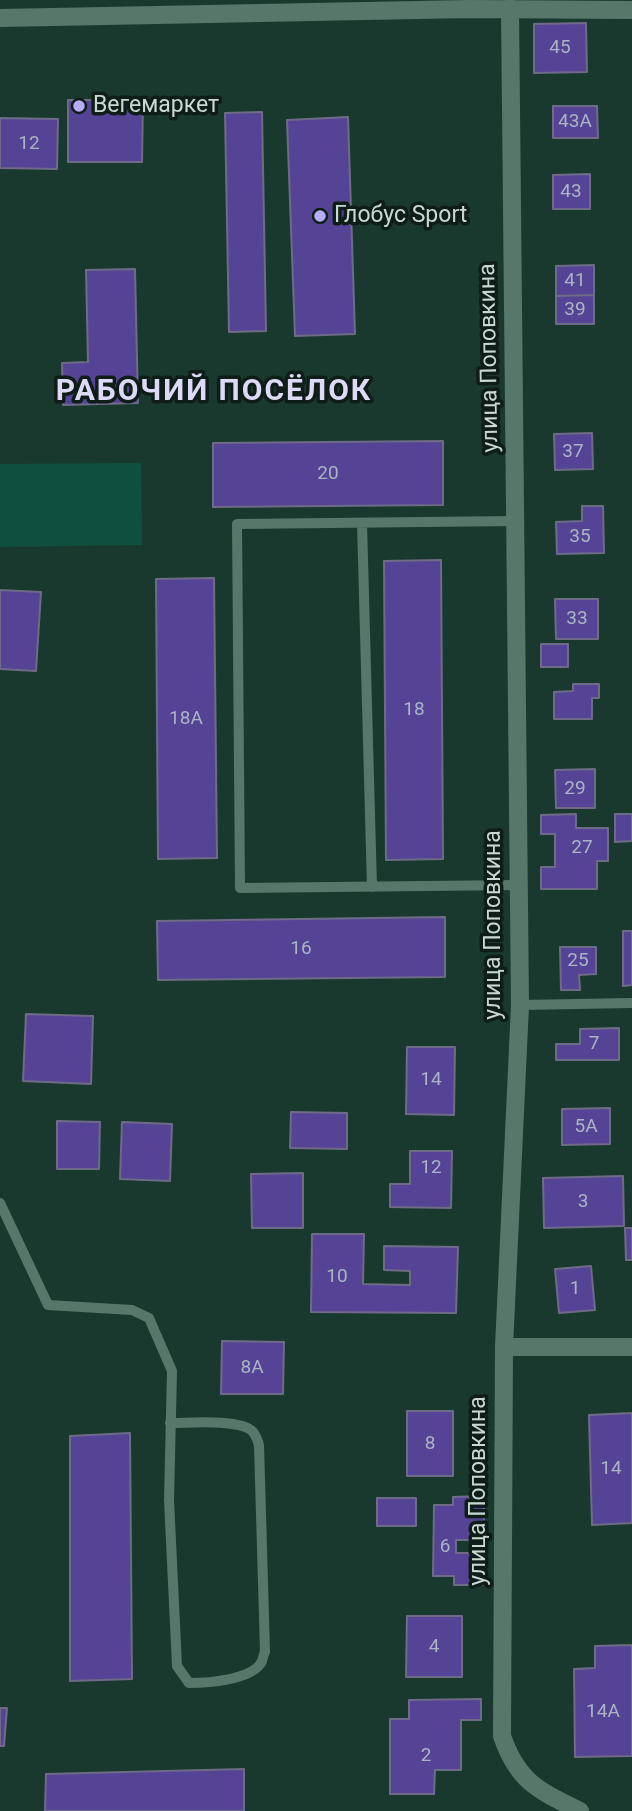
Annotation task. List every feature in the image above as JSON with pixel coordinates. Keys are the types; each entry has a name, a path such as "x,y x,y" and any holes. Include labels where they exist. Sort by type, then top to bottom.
{"street":[{"path":"0,18 510,4 632,10"},
{"name":"улица Поповкина","path":"510,4 520,1005 504,1347 502,1736 511,1760 526,1778 543,1792 580,1811"},
{"path":"504,1347 632,1347"}],"lane":[{"path":"516,521 237,524 240,888 519,885"},
{"path":"362,523 372,887"},
{"path":"520,1005 632,1003"},
{"path":"0,1203 48,1305 132,1310 149,1318 172,1371 170,1423 169,1500 177,1666 189,1683 239,1677 261,1664 265,1652 259,1444 256,1434 249,1428 236,1424 170,1423"}],"green space":[{"path":"141,463 142,545 0,547 0,464"}],"building":[{"path":"586,23 587,72 534,73 534,24"},
{"path":"68,100 143,100 142,162 68,162"},
{"path":"553,106 597,106 598,138 553,138"},
{"path":"262,112 266,331 229,332 225,113"},
{"path":"348,117 355,334 295,336 287,120"},
{"path":"0,118 58,119 57,169 0,168"},
{"path":"590,174 590,209 553,209 553,175"},
{"path":"594,265 594,295 556,296 556,266"},
{"path":"135,269 138,403 63,405 62,363 88,362 86,270"},
{"path":"594,295 594,324 556,324 556,296"},
{"path":"592,433 593,469 555,470 554,434"},
{"path":"443,441 443,505 213,507 213,443"},
{"path":"582,506 603,506 604,553 557,554 556,522 582,521"},
{"path":"441,560 443,859 386,860 384,561"},
{"path":"214,578 217,858 158,859 156,579"},
{"path":"0,590 41,592 36,671 0,669"},
{"path":"555,599 598,599 598,639 556,639"},
{"path":"541,644 568,644 568,667 541,667"},
{"path":"573,684 599,684 599,698 592,698 592,719 554,719 554,692 573,691"},
{"path":"595,769 595,808 556,808 555,770"},
{"path":"576,814 576,828 608,828 608,861 597,861 597,889 541,889 541,867 555,867 555,834 541,834 541,815"},
{"path":"615,814 632,814 632,841 615,842"},
{"path":"445,917 445,977 158,980 157,921"},
{"path":"623,931 632,931 632,985 623,986"},
{"path":"560,947 596,947 596,974 579,975 580,990 561,990"},
{"path":"26,1014 93,1016 91,1084 23,1081"},
{"path":"619,1028 619,1060 556,1060 556,1044 580,1044 580,1029"},
{"path":"407,1047 455,1047 454,1115 406,1114"},
{"path":"610,1108 610,1144 562,1145 562,1109"},
{"path":"291,1112 347,1113 347,1149 290,1148"},
{"path":"57,1121 100,1122 99,1169 57,1169"},
{"path":"122,1122 172,1124 170,1181 120,1179"},
{"path":"410,1151 452,1151 451,1208 390,1207 390,1184 410,1184"},
{"path":"303,1173 303,1228 252,1228 251,1174"},
{"path":"623,1176 624,1226 544,1228 543,1178"},
{"path":"625,1228 632,1228 632,1260 626,1260"},
{"path":"312,1234 364,1234 363,1284 410,1285 410,1271 384,1270 384,1246 458,1247 456,1313 311,1312"},
{"path":"591,1266 595,1310 559,1313 555,1269"},
{"path":"222,1341 284,1342 283,1394 221,1394"},
{"path":"407,1411 453,1411 453,1476 407,1476"},
{"path":"632,1413 632,1523 592,1525 589,1415"},
{"path":"130,1433 132,1679 70,1681 70,1436"},
{"path":"484,1496 484,1540 456,1540 456,1553 483,1553 483,1585 454,1585 454,1576 433,1576 434,1505 453,1505 453,1497"},
{"path":"377,1498 416,1498 416,1526 377,1526"},
{"path":"407,1616 462,1616 462,1677 406,1677"},
{"path":"632,1645 632,1756 575,1757 574,1669 595,1668 595,1646"},
{"path":"481,1699 481,1720 461,1720 461,1770 435,1770 434,1794 390,1794 390,1719 409,1719 409,1700"},
{"path":"0,1708 7,1708 4,1746 0,1746"},
{"path":"244,1769 244,1811 45,1811 46,1774"}],"place":[{"name":"Вегемаркет","path":"79,106"},
{"name":"Глобус Sport","path":"320,216"}],"district":[{"name":"РАБОЧИЙ ПОСЁЛОК","path":"214,392"}]}
